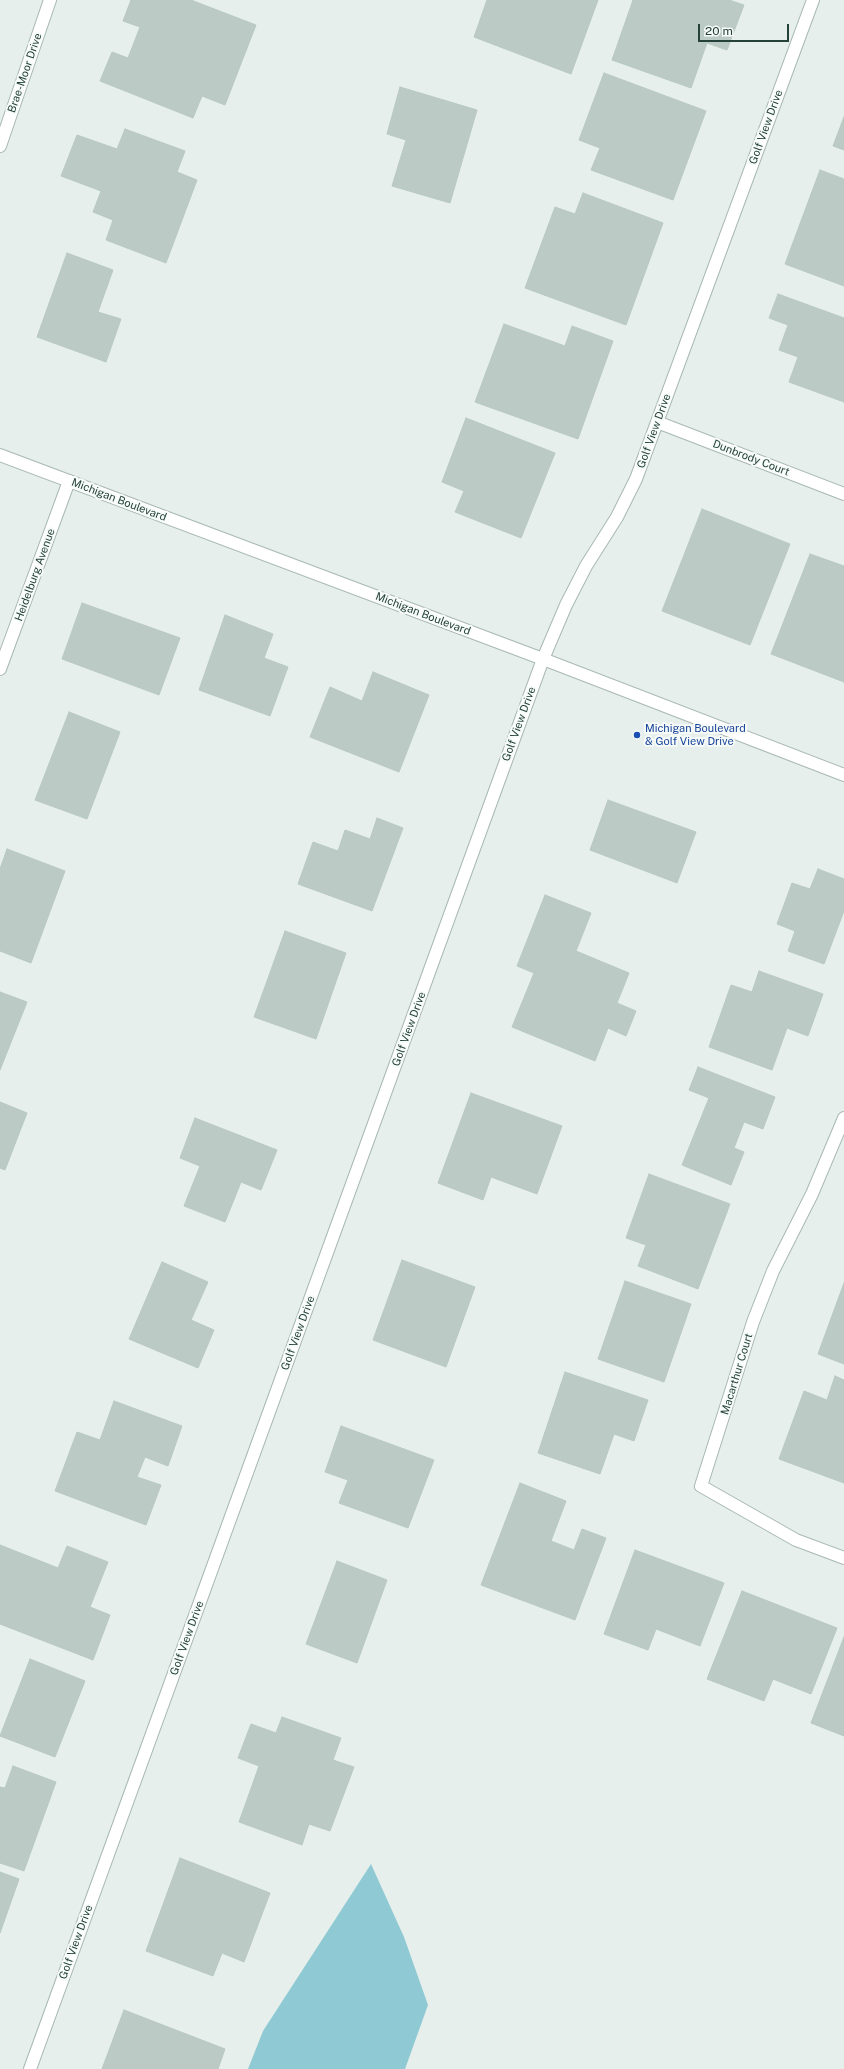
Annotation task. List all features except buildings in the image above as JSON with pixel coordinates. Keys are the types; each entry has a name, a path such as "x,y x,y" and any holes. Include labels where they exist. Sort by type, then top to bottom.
{"street":[{"name":"Brae-Moor Drive","path":"0,146 50,0"},
{"name":"Golf View Drive","path":"30,2069 543,659 566,605 586,566 617,518 627,498 657,422 812,0"},
{"name":"Dunbrody Court","path":"657,422 844,494"},
{"name":"Michigan Boulevard","path":"0,455 543,659 844,775"},
{"name":"Heidelburg Avenue","path":"0,669 69,481"},
{"name":"Macarthur Court","path":"844,1118 812,1194 773,1271 756,1314 701,1486 796,1540 844,1558"}],"water":[{"path":"371,1864 404,1937 428,2005 405,2069 248,2069 263,2031"}],"place":[{"name":"Michigan Boulevard & Golf View Drive","path":"637,735"}]}
